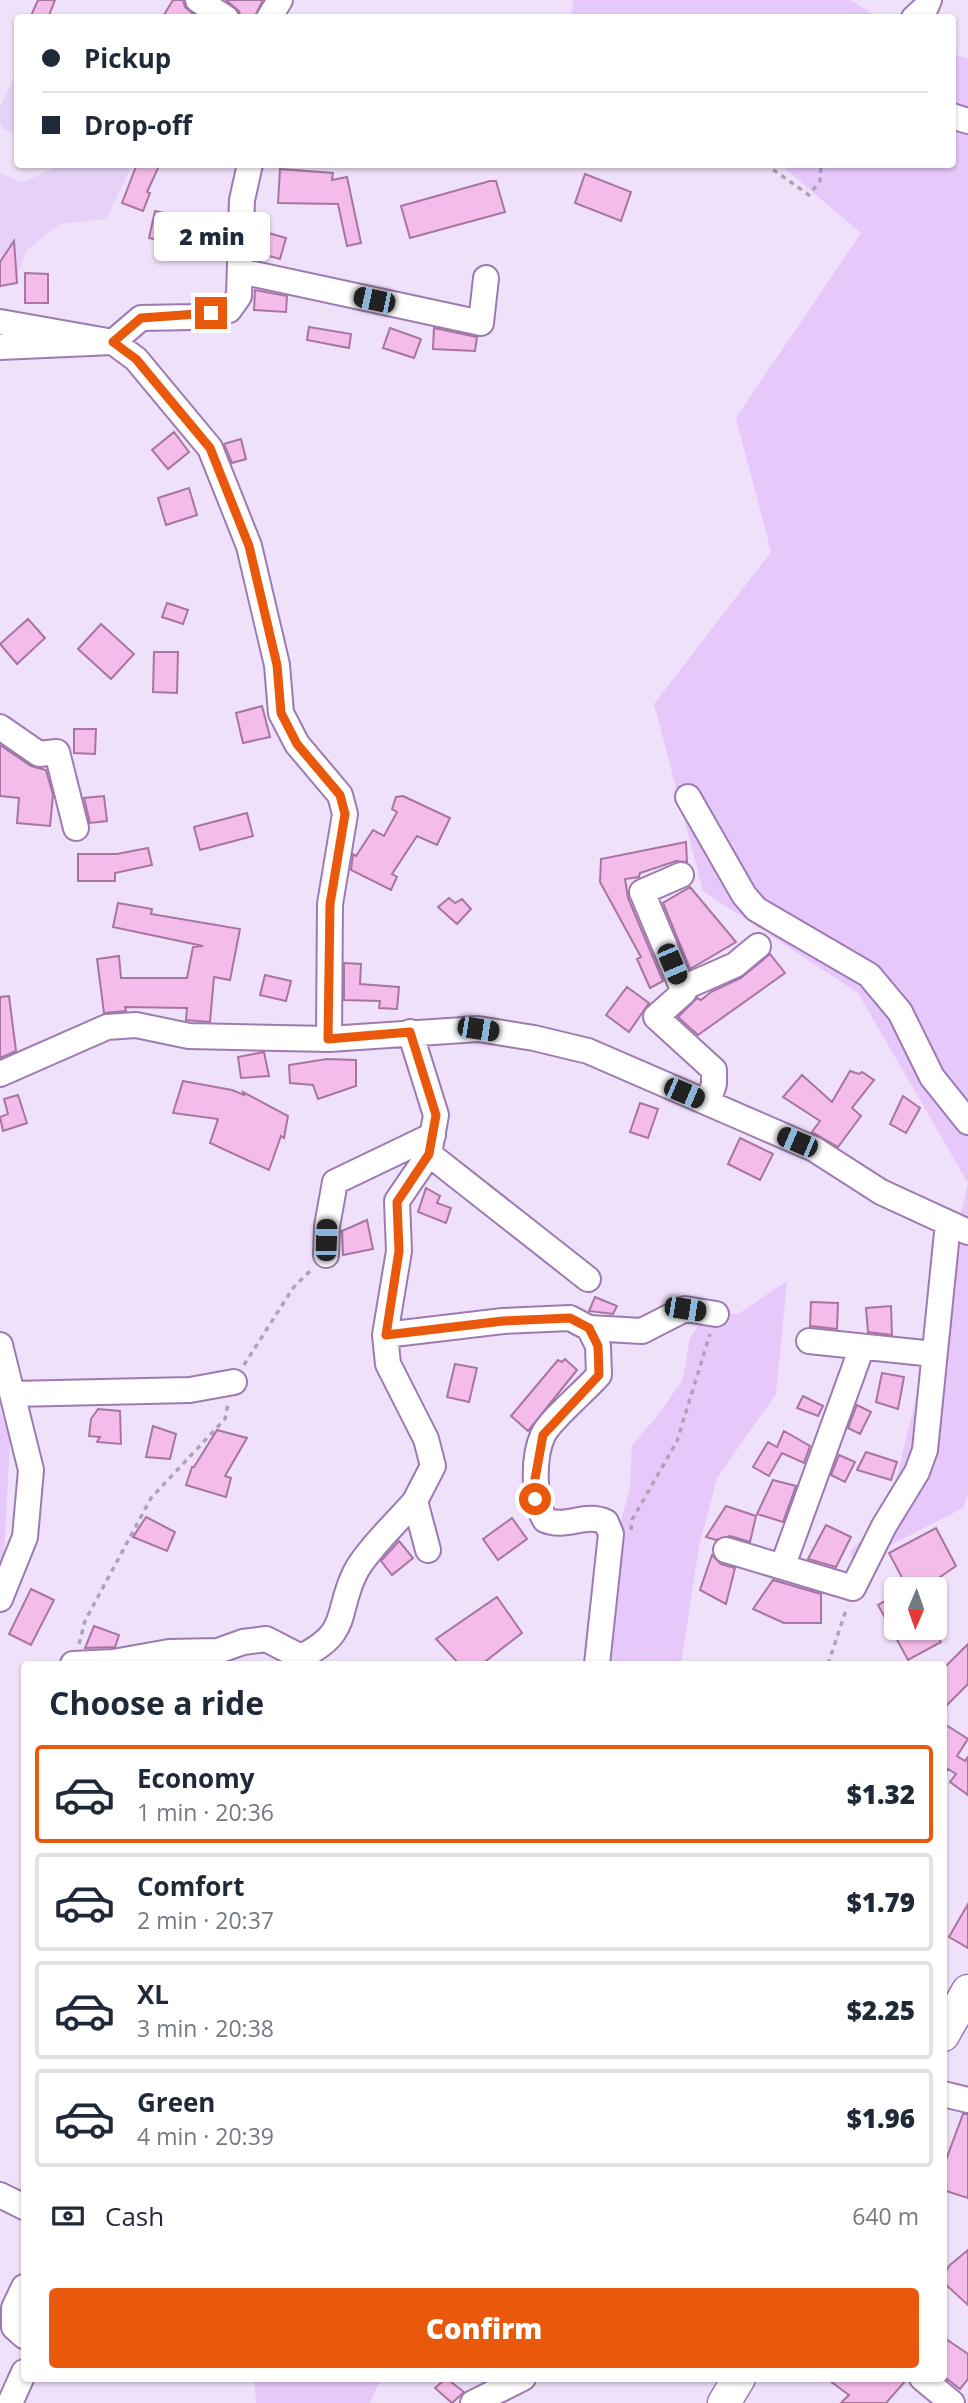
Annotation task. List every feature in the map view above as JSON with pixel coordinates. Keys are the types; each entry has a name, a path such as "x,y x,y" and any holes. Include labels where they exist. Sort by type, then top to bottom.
{"main road":[{"path":"724,2403 737,2382"}],"street":[{"path":"198,0 220,14"},
{"path":"918,14 929,0"},
{"path":"0,347 113,342 141,318 192,317 229,310 239,296 242,200 249,168"},
{"path":"240,271 481,323 486,278"},
{"path":"0,321 113,342 136,359 210,448 249,546 277,665 281,713 297,744 340,795 345,814 330,904 328,1039"},
{"path":"0,727 39,754 57,752 76,828"},
{"path":"688,797 744,895 756,909 869,975 900,1012 932,1076 968,1122"},
{"path":"681,875 642,892 684,992 656,1017 714,1070 714,1084 708,1103"},
{"path":"682,988 735,965 758,946"},
{"path":"0,1074 107,1027 136,1025 189,1036 328,1039 478,1029 534,1038 588,1051 814,1149 881,1192 958,1227 934,1354 925,1450 916,1472 884,1526 853,1588 726,1550"},
{"path":"119,1661 169,1652 218,1651 243,1642 266,1639 302,1660 329,1640 339,1625 355,1572 415,1501 433,1466 426,1439 388,1364 386,1335 399,1251 397,1202 431,1144 436,1115 410,1032"},
{"path":"326,1255 327,1226 335,1182 431,1144"},
{"path":"431,1144 588,1279"},
{"path":"386,1335 503,1321 570,1318 589,1328 642,1331 685,1309 716,1314"},
{"path":"589,1328 598,1346 599,1375 543,1435 535,1479 535,1499 545,1520 555,1524 594,1516 606,1522 611,1534 597,1661"},
{"path":"809,1341 934,1354"},
{"path":"0,1345 30,1470 25,1537 0,1600"},
{"path":"783,1565 862,1347"},
{"path":"13,1394 190,1390 234,1382"},
{"path":"415,1501 428,1550"},
{"path":"947,2095 968,2100"},
{"path":"0,2195 21,2206"},
{"path":"21,2295 12,2318 14,2327 21,2333"},
{"path":"10,2403 21,2379"},
{"path":"473,2403 515,2382"},
{"path":"927,2382 952,2403"}],"path":[{"path":"771,168 809,195 820,181 821,168"},
{"path":"73,1661 85,1621 151,1498 225,1419 234,1382 293,1288 326,1255"},
{"path":"631,1532 632,1520 677,1441 716,1314"},
{"path":"829,1661 853,1588"}],"shaded area":[{"path":"574,0 851,0 872,14 571,14"},
{"path":"956,55 968,58 968,1183 858,993 703,891 654,704 771,552 736,418 861,233 785,168 956,168"},
{"path":"14,77 14,134 3,129 0,107"},
{"path":"52,169 130,170 106,219 60,224 26,251 14,285 0,288 0,173 22,183"},
{"path":"968,1184 968,1494 963,1508 881,1550 856,1568 850,1551 887,1517"},
{"path":"787,1281 776,1394 717,1478 699,1547 681,1661 602,1661 604,1623 618,1596 609,1592 617,1536 630,1488 632,1445 659,1414 683,1379 690,1338 707,1313 738,1314"},
{"path":"0,1409 10,1440 3,1578 0,1580"},
{"path":"254,2382 379,2382 370,2403 256,2403"}],"building":[{"path":"38,0 55,0 50,14 32,14"},
{"path":"173,0 183,0 185,7 193,14 164,14"},
{"path":"226,0 263,0 256,14 240,14"},
{"path":"135,168 158,168 147,192 150,193 143,211 122,203"},
{"path":"280,169 333,173 332,180 347,177 361,243 347,246 338,204 278,203"},
{"path":"585,174 631,192 621,221 575,203"},
{"path":"496,181 505,212 410,238 401,206"},
{"path":"155,211 169,214 162,241 149,238"},
{"path":"258,230 286,238 280,259 255,252"},
{"path":"14,241 17,283 0,286 0,262"},
{"path":"25,273 48,274 48,303 25,303"},
{"path":"255,290 287,296 286,312 254,310"},
{"path":"309,327 351,334 349,348 307,340"},
{"path":"390,328 421,339 414,358 383,348"},
{"path":"434,328 477,337 475,351 433,349"},
{"path":"174,432 189,452 168,469 152,450"},
{"path":"241,439 246,459 232,463 224,444"},
{"path":"189,488 197,515 166,525 158,498"},
{"path":"167,603 188,610 183,624 162,617"},
{"path":"28,619 45,638 17,664 0,644"},
{"path":"101,624 134,654 111,679 78,649"},
{"path":"154,652 178,652 177,693 153,692"},
{"path":"262,706 270,737 243,743 236,713"},
{"path":"74,729 96,729 95,754 74,753"},
{"path":"0,745 31,766 46,770 53,795 50,826 17,823 19,798 0,796"},
{"path":"104,796 107,821 90,823 84,798"},
{"path":"403,796 450,818 437,845 417,836 392,874 397,877 391,890 351,870 353,854 356,856 373,830 384,836 397,812 392,809 396,797"},
{"path":"247,813 253,836 200,850 194,827"},
{"path":"686,842 687,862 676,861 640,873 639,877 625,879 628,898 663,981 650,988 637,959 641,957 600,882 601,859"},
{"path":"148,848 152,865 115,873 115,881 78,881 78,854 117,854"},
{"path":"690,887 736,942 690,969 663,903"},
{"path":"449,898 455,903 462,899 471,909 457,924 438,907"},
{"path":"118,903 152,909 151,914 240,929 230,980 214,977 210,1022 186,1020 187,1008 125,1007 126,1011 104,1013 97,959 119,956 121,978 187,978 193,947 203,946 113,927"},
{"path":"770,954 785,973 698,1035 678,1017 697,998 701,1000 711,992 741,978"},
{"path":"344,963 361,964 360,984 399,987 397,1009 379,1008 380,1001 344,1000"},
{"path":"265,975 291,981 286,1001 260,995"},
{"path":"627,987 649,1003 629,1032 606,1015"},
{"path":"9,996 16,1051 0,1058 0,997"},
{"path":"264,1052 269,1076 241,1078 238,1057"},
{"path":"327,1059 356,1060 356,1086 318,1099 313,1085 290,1083 289,1065"},
{"path":"850,1071 859,1074 862,1072 874,1080 852,1108 861,1116 838,1147 812,1132 820,1121 783,1097 802,1075 832,1102"},
{"path":"183,1081 232,1090 244,1095 243,1092 288,1116 284,1138 281,1136 269,1170 210,1143 218,1119 173,1113"},
{"path":"18,1095 27,1123 3,1131 0,1117 8,1114 4,1099"},
{"path":"903,1096 920,1108 906,1133 890,1124"},
{"path":"640,1103 658,1109 648,1138 630,1132"},
{"path":"740,1138 773,1154 760,1180 728,1164"},
{"path":"426,1188 440,1196 437,1203 451,1208 446,1223 418,1212"},
{"path":"367,1220 373,1249 343,1255 342,1231"},
{"path":"595,1297 617,1306 613,1314 589,1311"},
{"path":"811,1302 838,1303 837,1329 810,1326"},
{"path":"891,1306 892,1335 868,1332 866,1308"},
{"path":"565,1359 577,1370 528,1431 511,1416 558,1360 562,1362"},
{"path":"455,1364 477,1368 469,1402 447,1397"},
{"path":"882,1373 904,1377 898,1409 876,1402"},
{"path":"803,1396 823,1406 818,1416 797,1408"},
{"path":"857,1405 871,1412 860,1434 848,1428"},
{"path":"98,1409 120,1411 121,1444 97,1442 100,1437 89,1436 91,1419"},
{"path":"153,1426 176,1434 170,1459 146,1457"},
{"path":"217,1430 247,1438 225,1476 231,1478 226,1497 186,1485 192,1467"},
{"path":"784,1431 810,1446 804,1463 782,1453 769,1476 753,1467 768,1442 777,1447"},
{"path":"866,1452 897,1462 891,1480 857,1470"},
{"path":"839,1455 855,1462 845,1482 831,1475"},
{"path":"773,1480 796,1486 783,1522 757,1514"},
{"path":"726,1506 756,1516 750,1542 730,1536 716,1540 706,1537"},
{"path":"146,1517 175,1532 167,1551 133,1537"},
{"path":"512,1518 527,1539 498,1560 483,1539"},
{"path":"826,1525 851,1537 836,1567 808,1559"},
{"path":"936,1528 956,1566 940,1577 902,1577 889,1553"},
{"path":"399,1541 413,1558 392,1575 381,1561"},
{"path":"712,1555 721,1564 735,1568 726,1604 700,1590"},
{"path":"773,1580 821,1594 821,1623 784,1623 753,1609"},
{"path":"31,1589 54,1600 31,1645 9,1634"},
{"path":"497,1597 522,1633 486,1661 456,1661 436,1639"},
{"path":"884,1602 884,1616 878,1605"},
{"path":"94,1626 119,1635 115,1647 85,1648"},
{"path":"897,1640 940,1640 941,1642 908,1660"},
{"path":"968,1644 968,1684 947,1705 947,1665"},
{"path":"947,1726 968,1739 957,1756 965,1761 968,1757 968,1795 950,1782 956,1774 948,1769"},
{"path":"968,1904 968,1948 949,1937"},
{"path":"963,2114 968,2114 968,2198 947,2191 947,2157"},
{"path":"968,2250 968,2305 947,2286 947,2269"},
{"path":"947,2340 968,2354 968,2379 960,2389 947,2379"},
{"path":"442,2382 451,2382 464,2392 452,2403 435,2388"},
{"path":"831,2382 904,2382 886,2403 841,2403 849,2395"}],"route":[{"path":"211,313 192,317 141,318 113,342 136,359 210,448 249,546 277,665 281,713 297,744 340,795 345,814 330,904 328,1039 410,1032 436,1115 429,1154 397,1202 399,1251 386,1335 503,1321 570,1318 589,1328 598,1346 599,1375 543,1435 535,1479 535,1499"}]}
